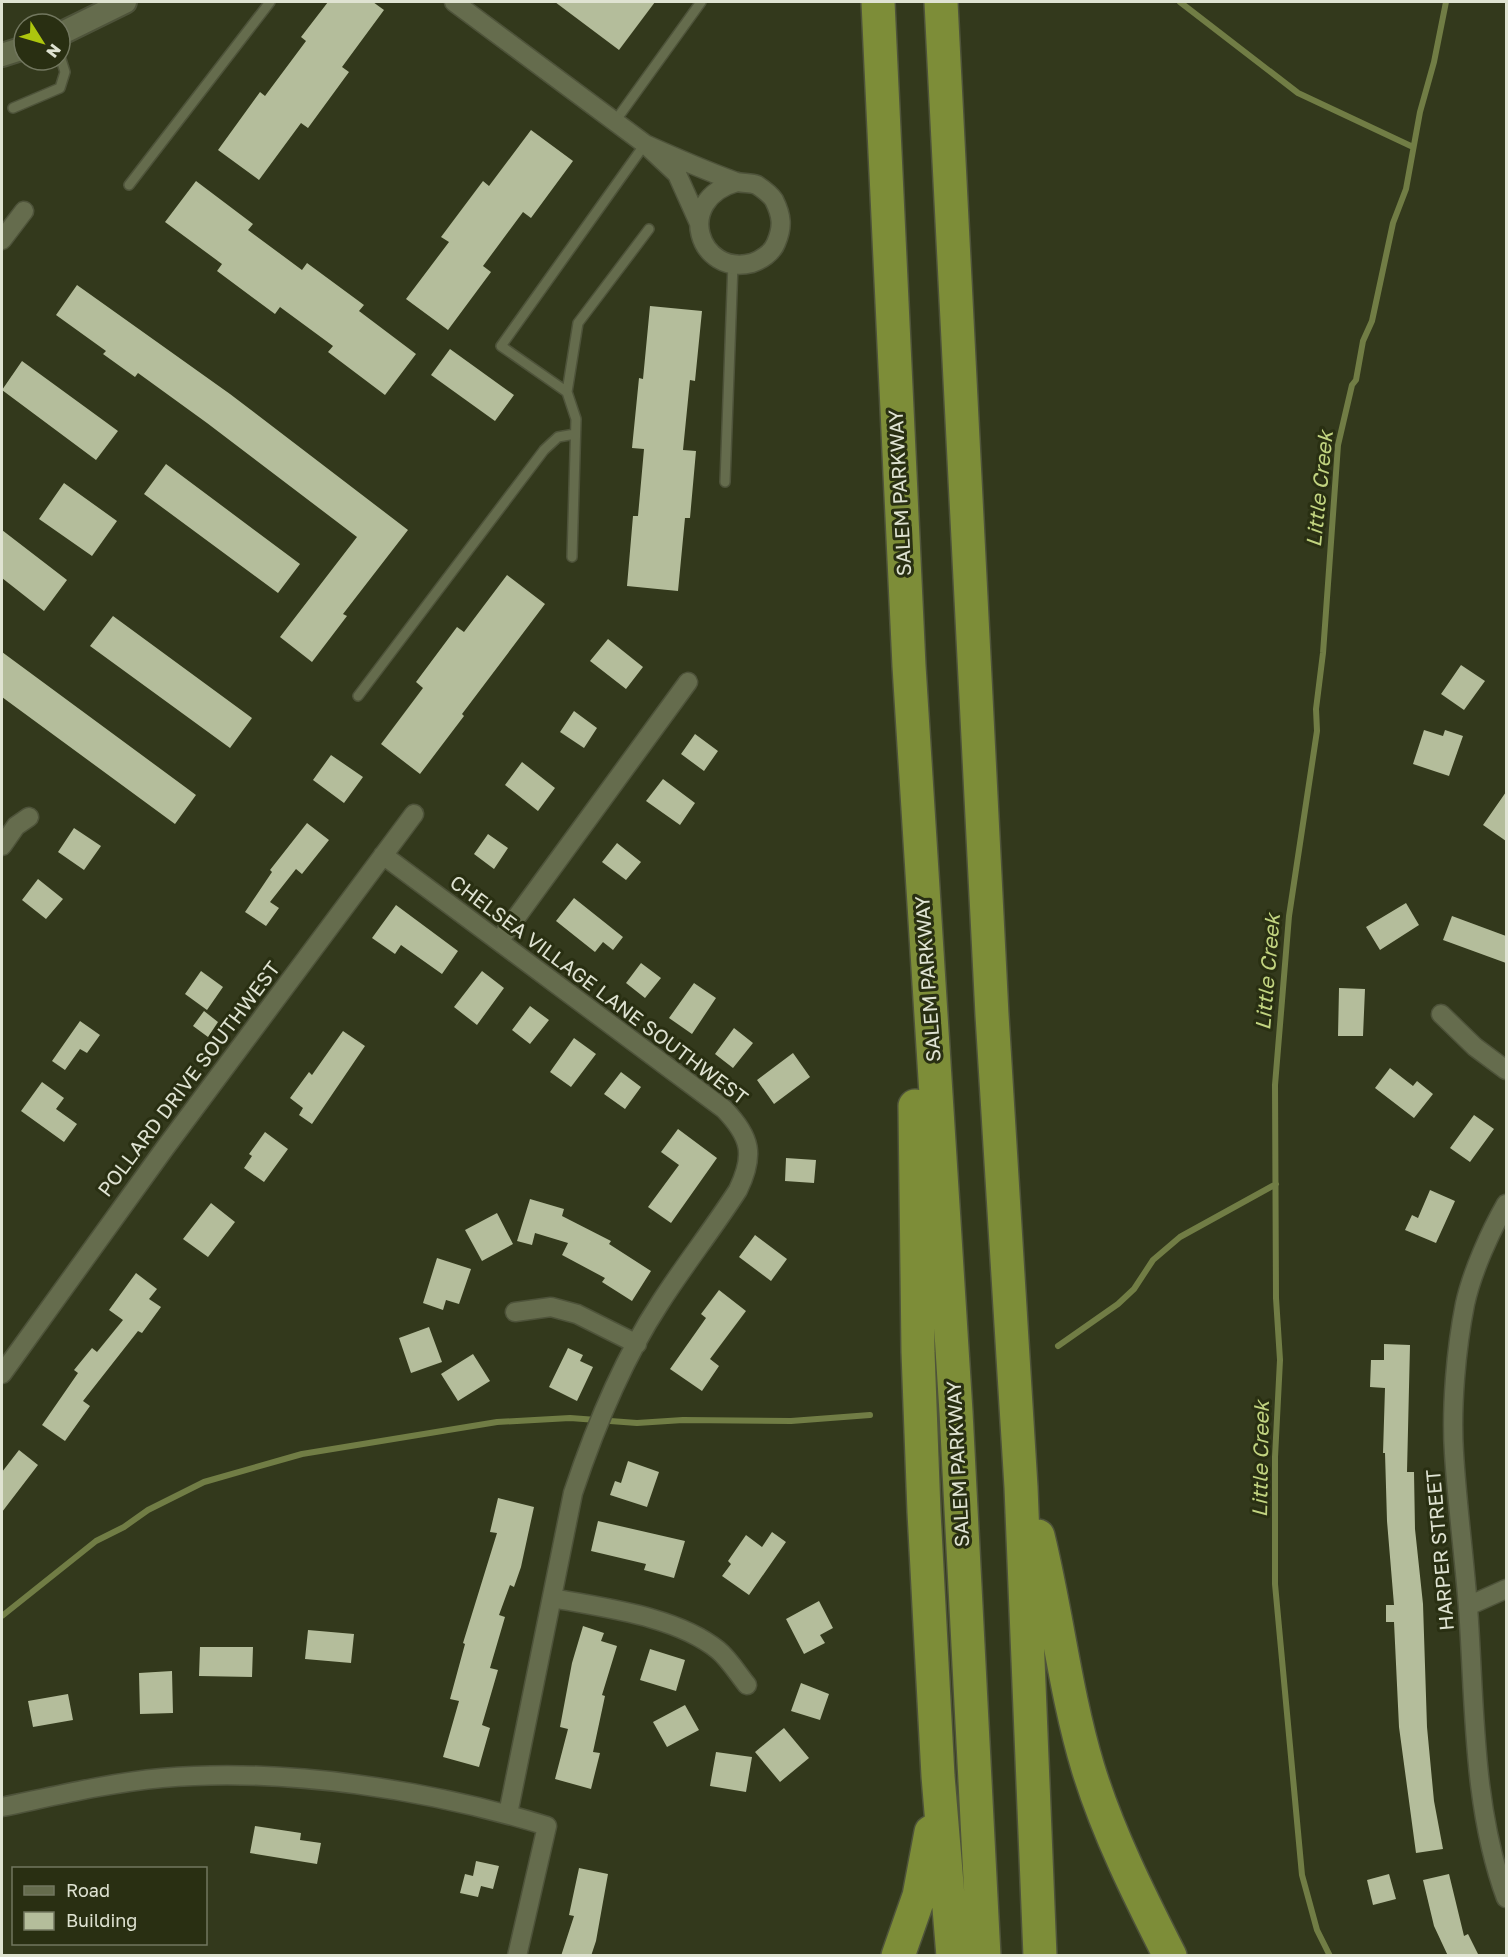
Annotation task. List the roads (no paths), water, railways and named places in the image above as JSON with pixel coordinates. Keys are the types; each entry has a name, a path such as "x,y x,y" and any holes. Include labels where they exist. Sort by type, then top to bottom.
{"highway":[{"name":"SALEM PARKWAY","path":"878,2 909,666 955,1400 984,1956"},
{"path":"941,2 992,1015 1021,1488 1040,1956"},
{"path":"924,919 913,987 918,1352 938,1776 953,1956"},
{"path":"1021,1488 1042,1554 1064,1672 1088,1768 1126,1867 1170,1956"},
{"path":"898,1956 920,1896 926,1870 938,1776"}],"street":[{"path":"72,28 125,2"},
{"path":"454,2 615,120 677,174 699,223 703,242 724,262 742,265 760,260 774,248 781,230 780,212 771,195 756,185 737,182 645,144"},
{"path":"699,223 702,208 710,195 722,186 737,182"},
{"path":"2,240 24,211"},
{"path":"499,941 688,682"},
{"name":"POLLARD DRIVE SOUTHWEST","path":"2,1374 165,1148 414,814"},
{"path":"2,846 16,826 29,817"},
{"name":"CHELSEA VILLAGE LANE SOUTHWEST","path":"383,855 724,1109 743,1128 749,1152 747,1171 738,1190 659,1304 618,1379 585,1456 573,1493 508,1814"},
{"path":"1441,1014 1475,1047 1506,1070"},
{"name":"HARPER STREET","path":"1506,1204 1492,1228 1465,1303 1456,1379 1454,1451 1468,1606 1476,1742 1486,1818 1506,1898"},
{"path":"515,1312 551,1307 569,1311 637,1344"},
{"path":"1468,1606 1506,1588"},
{"path":"552,1598 626,1612 674,1627 719,1650 747,1685"},
{"path":"2,1807 103,1786 163,1778 297,1777 377,1788 508,1814 548,1826 517,1956"}],"lane":[{"path":"129,185 270,2"},
{"path":"615,120 701,2"},
{"path":"13,108 60,87 65,72"},
{"path":"567,392 501,346 645,144"},
{"path":"572,557 576,419 567,392 578,323 649,229"},
{"path":"725,482 733,263"},
{"path":"358,696 543,450 558,437 575,434"}],"waterway":[{"path":"1180,2 1298,93 1413,147"},
{"name":"Little Creek","path":"1330,1956 1317,1930 1302,1875 1275,1584 1275,1457 1280,1360 1276,1298 1275,1085 1289,916 1317,731 1316,709 1323,653 1338,445 1352,385 1356,380 1363,341 1372,321 1393,223 1406,189 1420,112 1434,62 1446,2"},
{"path":"1058,1346 1118,1304 1134,1289 1153,1260 1180,1237 1276,1184"},
{"path":"2,1616 96,1541 124,1527 148,1510 204,1482 302,1454 497,1422 570,1418 637,1423 683,1420 791,1421 870,1415"}]}
